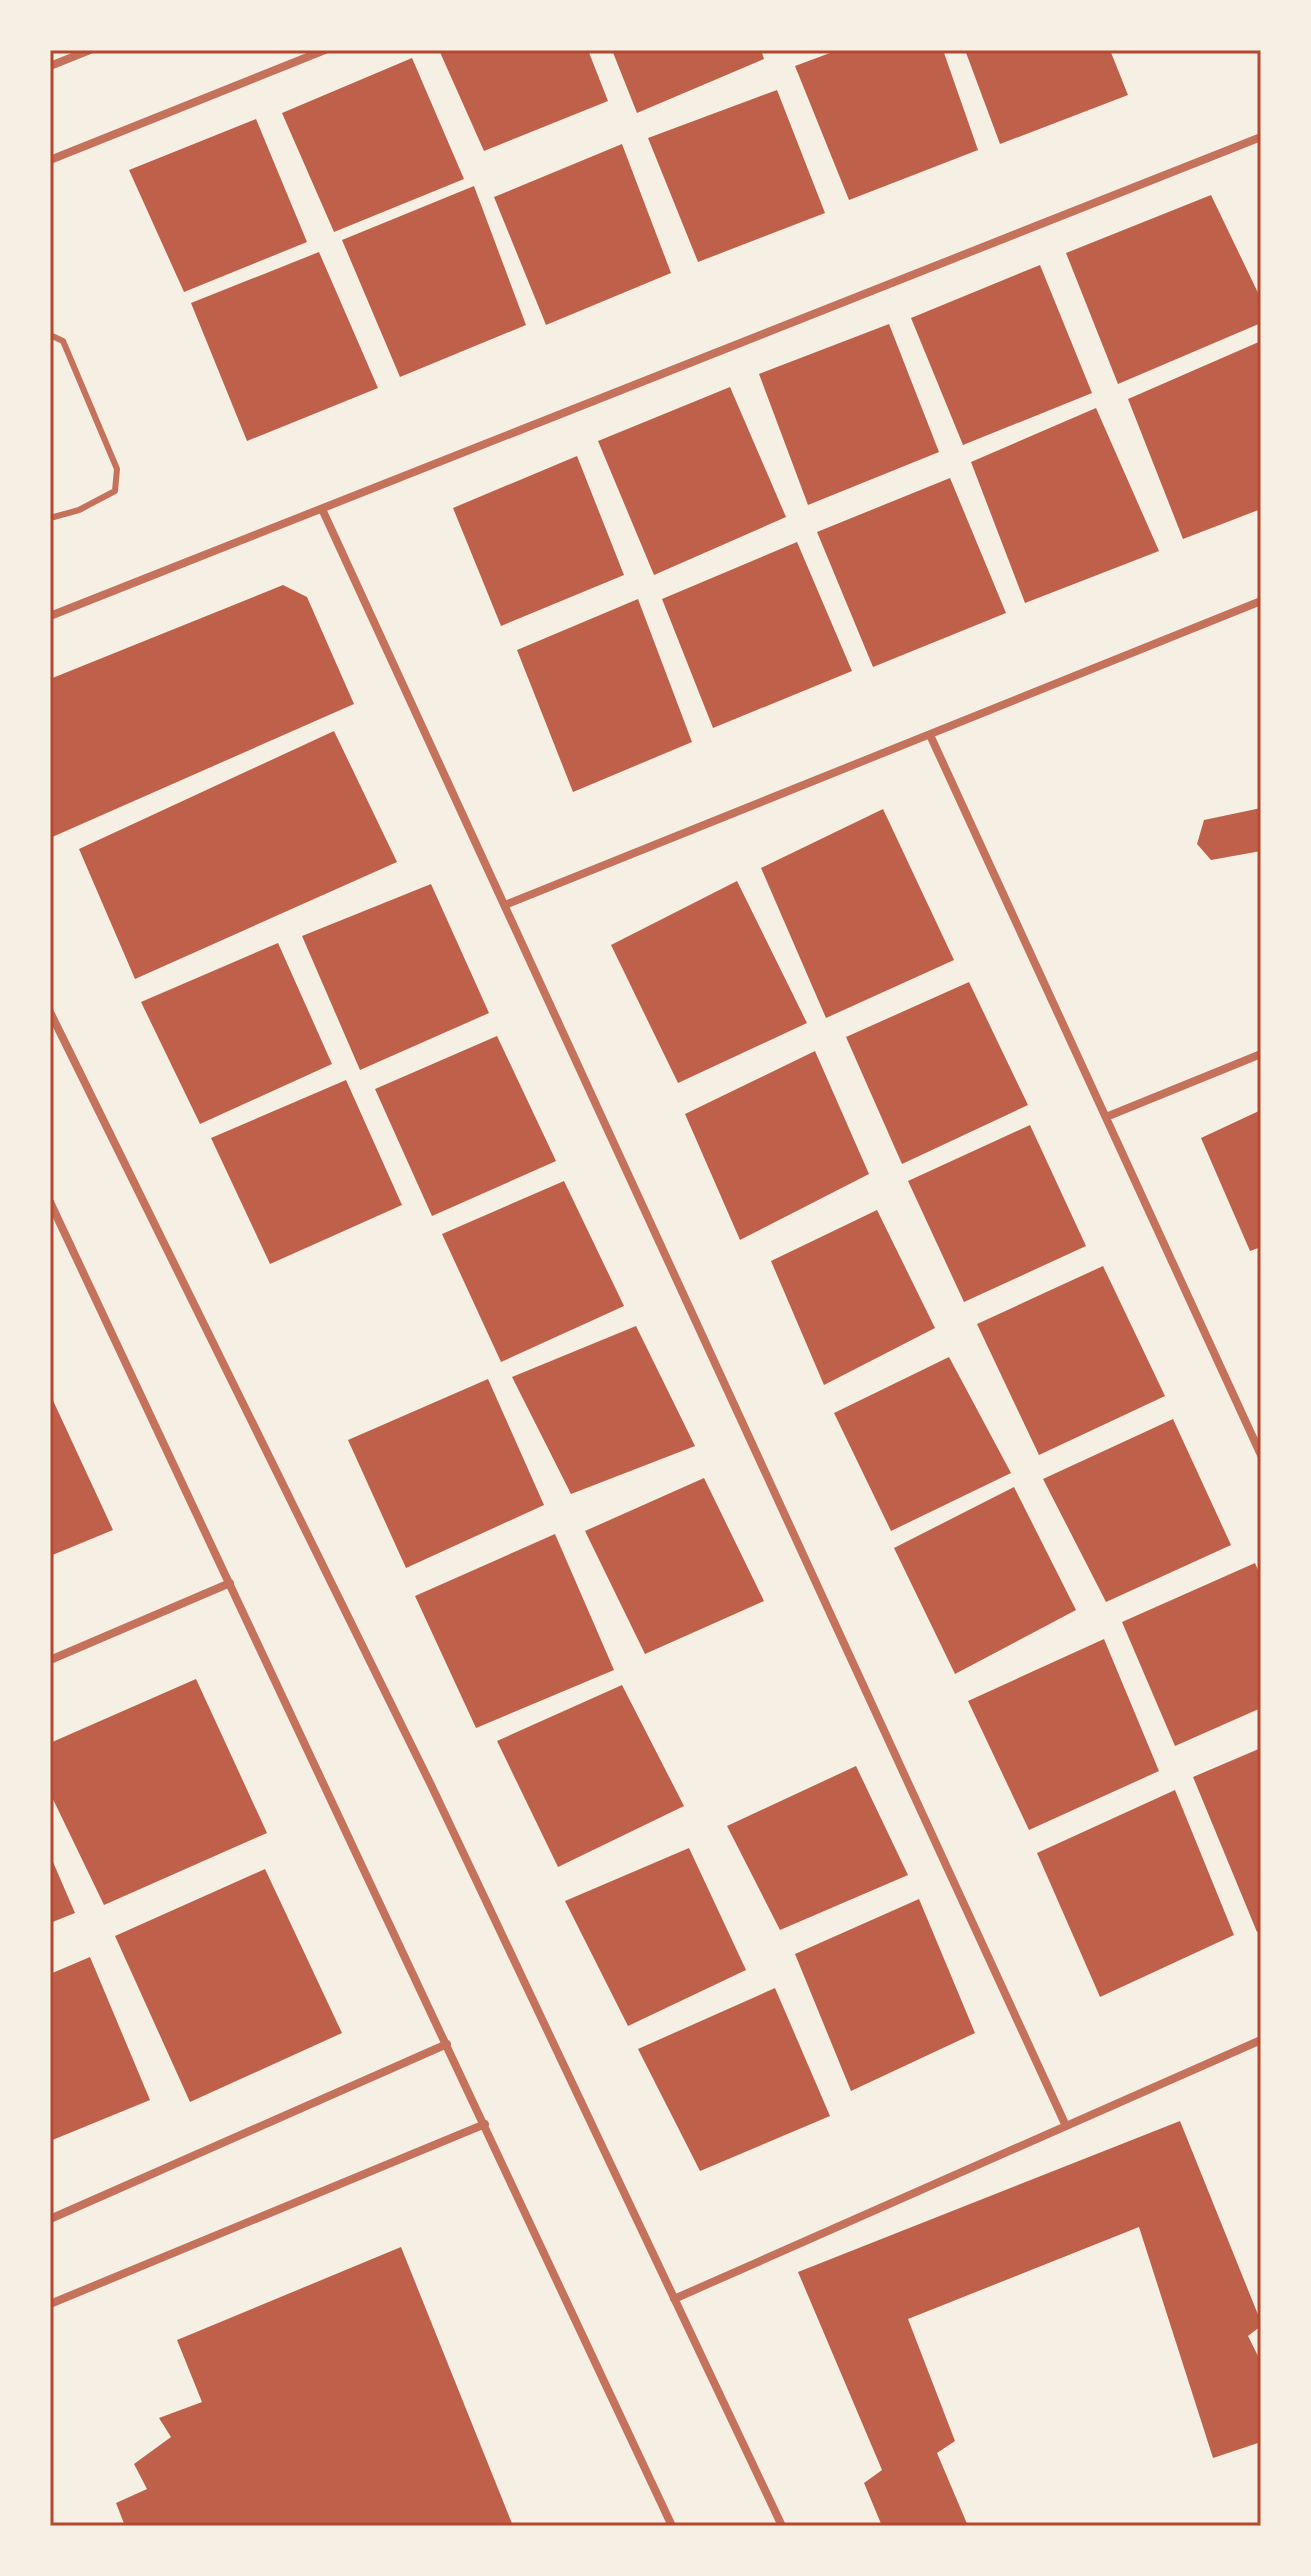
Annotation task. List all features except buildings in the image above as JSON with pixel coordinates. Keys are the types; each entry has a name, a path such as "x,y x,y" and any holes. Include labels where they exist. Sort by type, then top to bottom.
{"street":[{"path":"50,160 325,50"},
{"path":"50,66 85,51"},
{"path":"50,616 1260,141"},
{"path":"322,509 1066,2126"},
{"path":"505,905 1261,601"},
{"path":"930,735 1261,1455"},
{"path":"50,1012 432,1787 782,2526"},
{"path":"1106,1117 1261,1054"},
{"path":"50,1202 672,2526"},
{"path":"50,1660 230,1583"},
{"path":"674,2299 1261,2040"},
{"path":"50,2219 447,2044"},
{"path":"50,2304 485,2124"}],"lane":[{"path":"50,335 63,341 117,469 115,491 79,510 50,518"}]}
